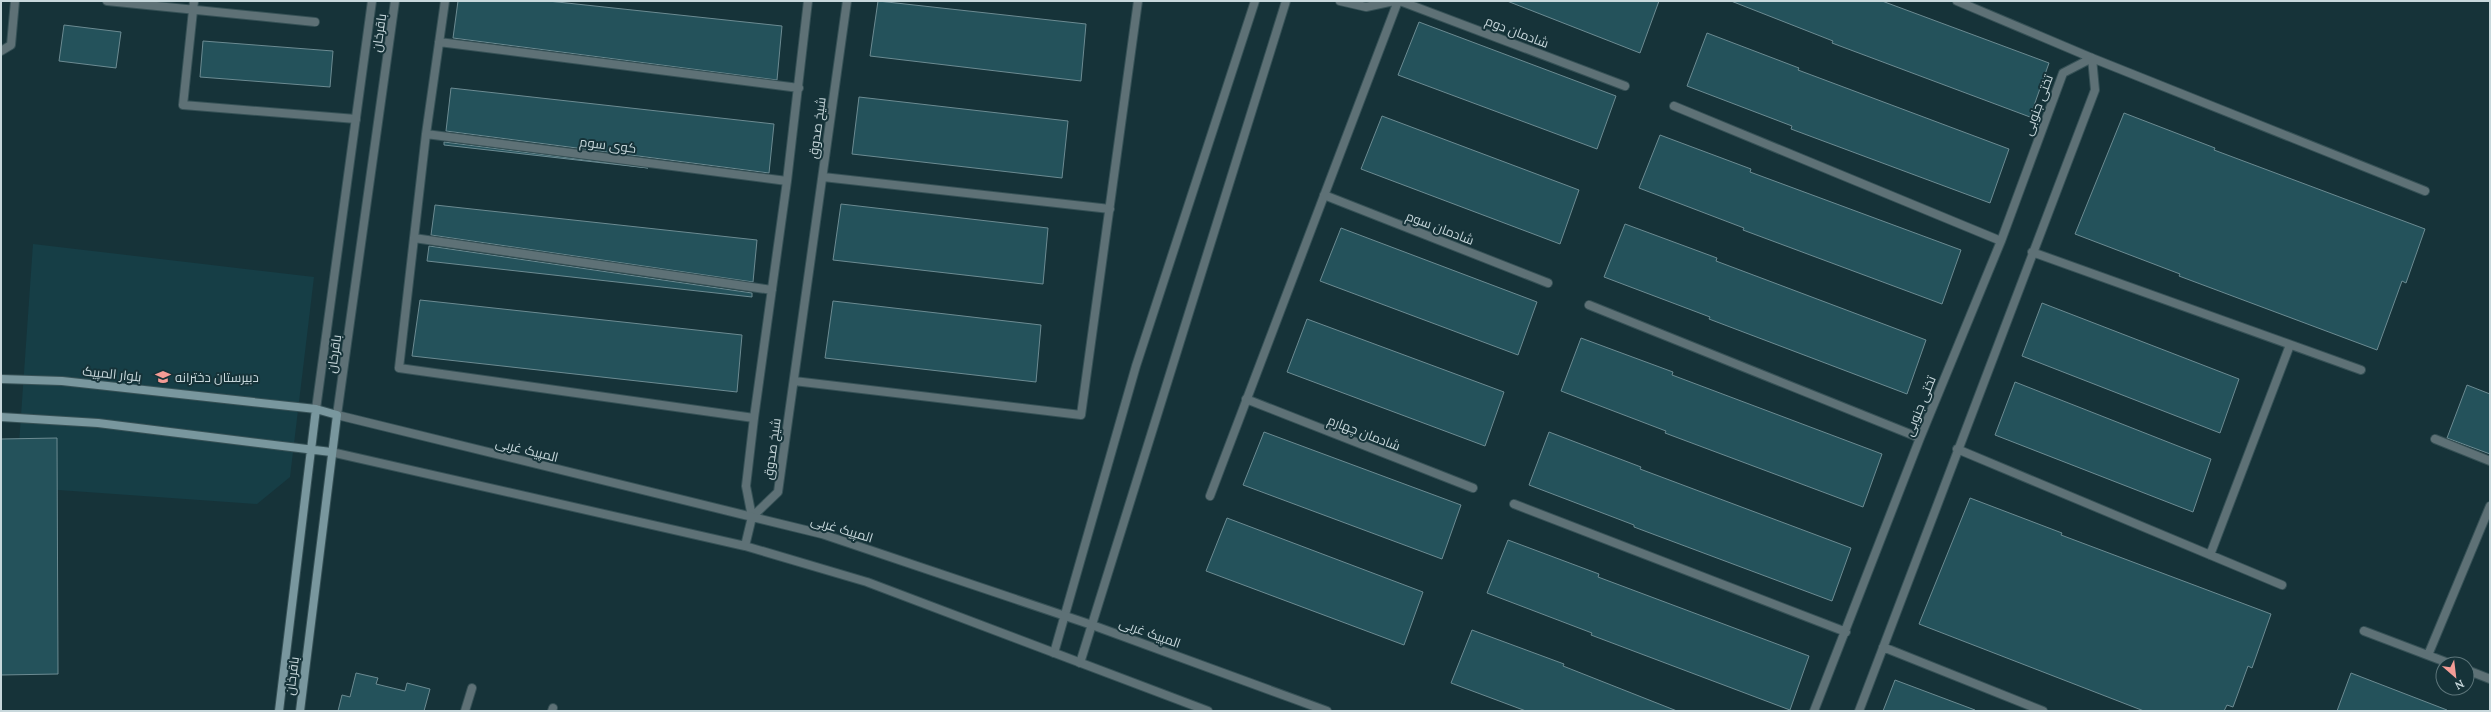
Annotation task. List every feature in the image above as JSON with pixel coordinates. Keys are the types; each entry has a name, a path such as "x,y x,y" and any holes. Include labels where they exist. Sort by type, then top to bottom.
{"main road":[{"name":"بلوار المپیک","path":"1,379 62,381 316,409 337,415"},
{"name":"باقرخان","path":"279,711 316,409"},
{"name":"باقرخان","path":"300,711 337,415"},
{"path":"1,417 98,423 332,452"}],"street":[{"path":"1,51 11,45 15,1"},
{"path":"107,1 192,11 314,22"},
{"path":"194,1 183,105 356,119"},
{"name":"باقرخان","path":"316,409 372,1"},
{"name":"باقرخان","path":"337,415 395,1"},
{"path":"445,1 426,134 399,368 754,418"},
{"name":"شیخ صدوق","path":"752,517 746,486 799,88 808,1"},
{"name":"شیخ صدوق","path":"752,517 778,492 847,1"},
{"path":"794,381 1080,415 1138,1"},
{"path":"1054,653 1136,366 1255,1"},
{"path":"1080,663 1286,1"},
{"path":"1340,1 1366,7 1394,1"},
{"path":"1210,496 1399,1"},
{"name":"شادمان دوم","path":"1399,1 1625,86"},
{"path":"1957,1 2092,58 2425,191"},
{"path":"439,42 799,88"},
{"path":"1858,711 2095,90 2092,58"},
{"name":"تختی جنوبی","path":"1814,711 1846,632 1920,438 2001,241 2063,73 2092,58"},
{"path":"1674,106 2001,241"},
{"name":"کوی سوم","path":"426,134 787,181"},
{"path":"822,177 1110,209"},
{"name":"شادمان سوم","path":"1324,195 1548,283"},
{"path":"414,238 772,290"},
{"path":"2032,252 2361,370"},
{"path":"1589,305 1920,438"},
{"path":"2210,555 2290,345"},
{"name":"شادمان چهارم","path":"1246,399 1473,488"},
{"name":"المپیک غربی","path":"337,415 822,534 1092,625 1327,711"},
{"path":"2435,439 2490,461"},
{"path":"1957,449 2282,585"},
{"path":"332,452 745,546 867,582 1208,711"},
{"path":"1514,504 1846,632"},
{"path":"2428,655 2490,506"},
{"path":"745,546 752,517"},
{"path":"2364,631 2435,658"},
{"path":"1883,647 2043,711"},
{"path":"2475,673 2490,679"},
{"path":"465,711 472,688"}],"shaded area":[{"name":"دبیرستان دخترانه","path":"33,244 314,277 290,477 257,504 16,487"}],"building":[{"path":"458,1 548,1 782,26 777,80 453,38"},
{"path":"878,1 1086,24 1081,81 870,56"},
{"path":"1507,1 1659,1 1640,53"},
{"path":"1731,1 1882,1 2049,63 2030,117 1832,43 1833,41"},
{"path":"1419,22 1616,96 1597,149 1398,75"},
{"path":"64,25 121,32 116,68 59,61"},
{"path":"1707,33 1799,68 1798,70 2009,149 1990,203 1791,129 1792,126 1687,86"},
{"path":"203,41 333,51 330,87 200,77"},
{"path":"451,88 774,124 769,173 446,131"},
{"path":"859,97 1068,121 1062,178 852,154"},
{"path":"2124,113 2215,148 2214,150 2425,229 2406,283 2402,281 2377,350 2179,276 2180,274 2075,234"},
{"path":"1382,116 1579,190 1560,244 1361,169"},
{"path":"1660,135 1751,169 1750,172 1961,250 1942,304 1743,230 1744,228 1639,188"},
{"path":"444,142 648,168 444,145"},
{"path":"841,204 1048,228 1043,284 833,260"},
{"path":"435,205 757,240 753,282 431,235"},
{"path":"1625,224 1717,258 1716,261 1926,340 1907,394 1709,319 1710,317 1604,277"},
{"path":"1341,228 1537,302 1518,355 1320,281"},
{"path":"429,246 752,293 752,297 427,261"},
{"path":"420,300 742,335 737,392 412,356"},
{"path":"833,301 1041,325 1036,382 825,358"},
{"path":"2042,303 2239,379 2220,433 2022,356"},
{"path":"1307,319 1504,392 1485,446 1287,372"},
{"path":"1581,338 1673,372 1672,375 1882,454 1863,507 1665,433 1666,431 1561,391"},
{"path":"2015,382 2211,459 2193,512 1995,435"},
{"path":"2467,385 2490,394 2490,454 2447,438"},
{"path":"1264,432 1461,505 1442,559 1243,485"},
{"path":"1549,432 1641,467 1640,469 1851,548 1832,601 1634,527 1634,525 1529,485"},
{"path":"57,438 58,674 1,675 1,439"},
{"path":"1970,498 2062,533 2061,535 2271,614 2252,668 2248,666 2233,707 2227,705 2224,711 2144,711 1919,624"},
{"path":"1227,518 1423,592 1404,645 1206,571"},
{"path":"1508,540 1599,574 1598,577 1809,656 1790,710 1591,635 1592,633 1487,593"},
{"path":"1472,630 1564,664 1563,666 1677,711 1526,711 1451,683"},
{"path":"356,673 378,678 376,684 405,691 407,683 430,689 424,711 338,711 342,695 350,697"},
{"path":"2351,673 2447,710 2447,711 2337,711"},
{"path":"1895,680 1975,710 1975,711 1883,711"}],"place":[{"name":"دبیرستان دخترانه","path":"163,377"}]}
